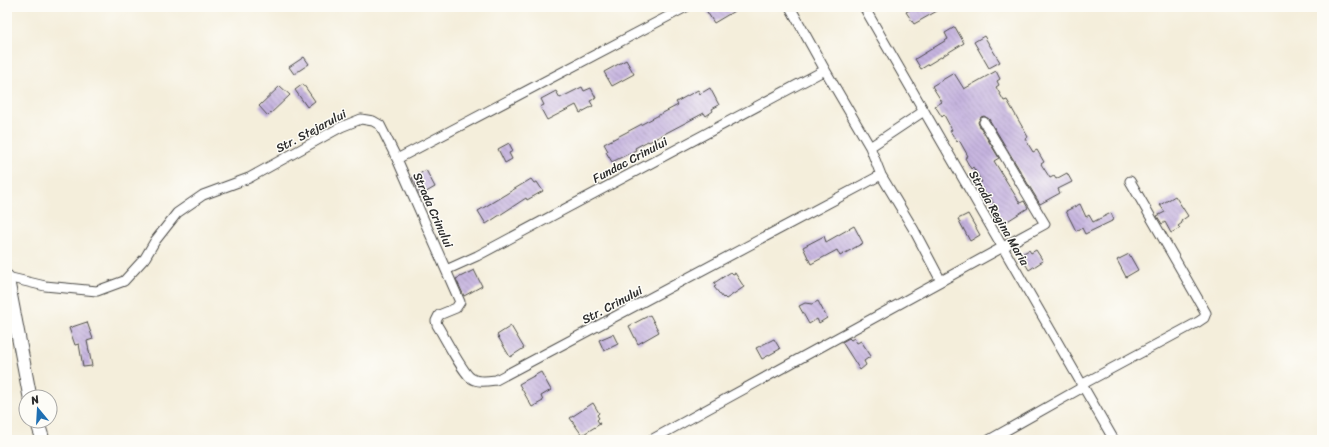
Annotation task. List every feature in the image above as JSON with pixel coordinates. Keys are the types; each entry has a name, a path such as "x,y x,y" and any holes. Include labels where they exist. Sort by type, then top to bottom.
{"street":[{"path":"397,160 686,7"},
{"path":"790,7 870,147 881,175 914,230 941,281"},
{"name":"Strada Regina Maria","path":"864,7 1114,440"},
{"name":"Fundac Crinului","path":"446,270 477,256 825,70"},
{"path":"870,147 924,110"},
{"name":"Str. Stejarului","path":"7,277 45,286 97,291 124,281 145,258 155,241 177,214 203,195 248,178 341,127 361,119 380,124 397,160"},
{"path":"651,440 1045,224 984,122"},
{"name":"Strada Crinului","path":"397,160 446,270"},
{"name":"Str. Crinului","path":"446,270 460,302 456,308 439,315 436,321 437,325 471,378 484,382 496,380 881,175"},
{"path":"988,440 1204,318 1206,313 1130,181"},
{"path":"7,277 28,389"},
{"path":"40,429 44,440"}],"building":[{"path":"704,7 741,7 714,23"},
{"path":"914,7 944,7 914,24 906,12"},
{"path":"955,27 964,43 921,69 915,59 948,39 945,33"},
{"path":"984,36 1000,62 989,68 974,42"},
{"path":"304,57 309,64 294,74 289,67"},
{"path":"626,60 634,74 612,86 604,72"},
{"path":"996,71 1000,79 997,81 999,85 996,87 1004,101 1007,100 1011,107 1028,137 1025,139 1033,152 1037,150 1044,162 1041,164 1050,178 1054,176 1056,179 1067,173 1072,182 1058,189 1060,193 1040,204 989,119 984,116 981,117 978,122 979,125 999,158 994,161 1020,203 1024,201 1028,208 1006,222 1003,218 1001,219 988,193 986,195 979,184 982,182 973,167 971,169 965,158 968,156 959,140 957,142 950,131 952,130 944,115 942,117 935,106 942,102 932,86 954,73 964,89"},
{"path":"303,84 315,101 307,107 295,90"},
{"path":"280,86 290,95 268,116 259,106"},
{"path":"582,87 584,91 591,88 596,98 590,101 593,106 580,113 576,105 547,120 540,107 544,105 541,99 556,91 560,98"},
{"path":"710,88 719,105 712,109 713,111 706,116 704,113 649,142 648,141 635,148 636,150 612,162 606,152 608,151 604,144 678,105 676,102 698,90 700,94"},
{"path":"509,143 513,151 509,153 512,159 505,163 498,149"},
{"path":"426,170 435,187 421,195 412,178"},
{"path":"531,179 534,183 537,182 543,191 527,200 526,198 486,224 478,211"},
{"path":"1175,196 1188,216 1181,221 1182,223 1178,226 1180,228 1171,233 1165,222 1162,224 1157,216 1165,212 1160,205"},
{"path":"1080,204 1086,217 1089,215 1093,222 1111,213 1114,220 1085,234 1082,228 1076,231 1066,211"},
{"path":"968,214 980,235 970,241 958,219"},
{"path":"854,226 863,243 840,256 837,250 811,264 803,247 824,236 826,242"},
{"path":"1029,250 1031,253 1036,250 1043,261 1029,270 1020,255"},
{"path":"1129,254 1138,270 1126,277 1117,260"},
{"path":"474,270 482,286 464,296 456,279"},
{"path":"731,272 733,274 735,273 744,287 726,299 724,297 723,298 714,287 716,286 714,283"},
{"path":"818,301 827,318 819,323 817,319 809,324 799,306 805,303 812,304"},
{"path":"650,315 659,332 638,344 629,326"},
{"path":"87,322 93,339 87,341 92,366 83,367 79,344 75,345 69,328"},
{"path":"511,326 524,348 510,357 497,335"},
{"path":"613,334 618,344 604,351 599,340"},
{"path":"849,338 851,340 854,338 857,343 861,341 871,356 864,361 866,365 860,370 842,342"},
{"path":"774,339 780,349 762,359 756,348"},
{"path":"541,372 551,390 541,396 543,401 532,407 519,384"},
{"path":"593,403 599,413 597,415 599,418 597,420 600,424 582,435 570,418"}]}
